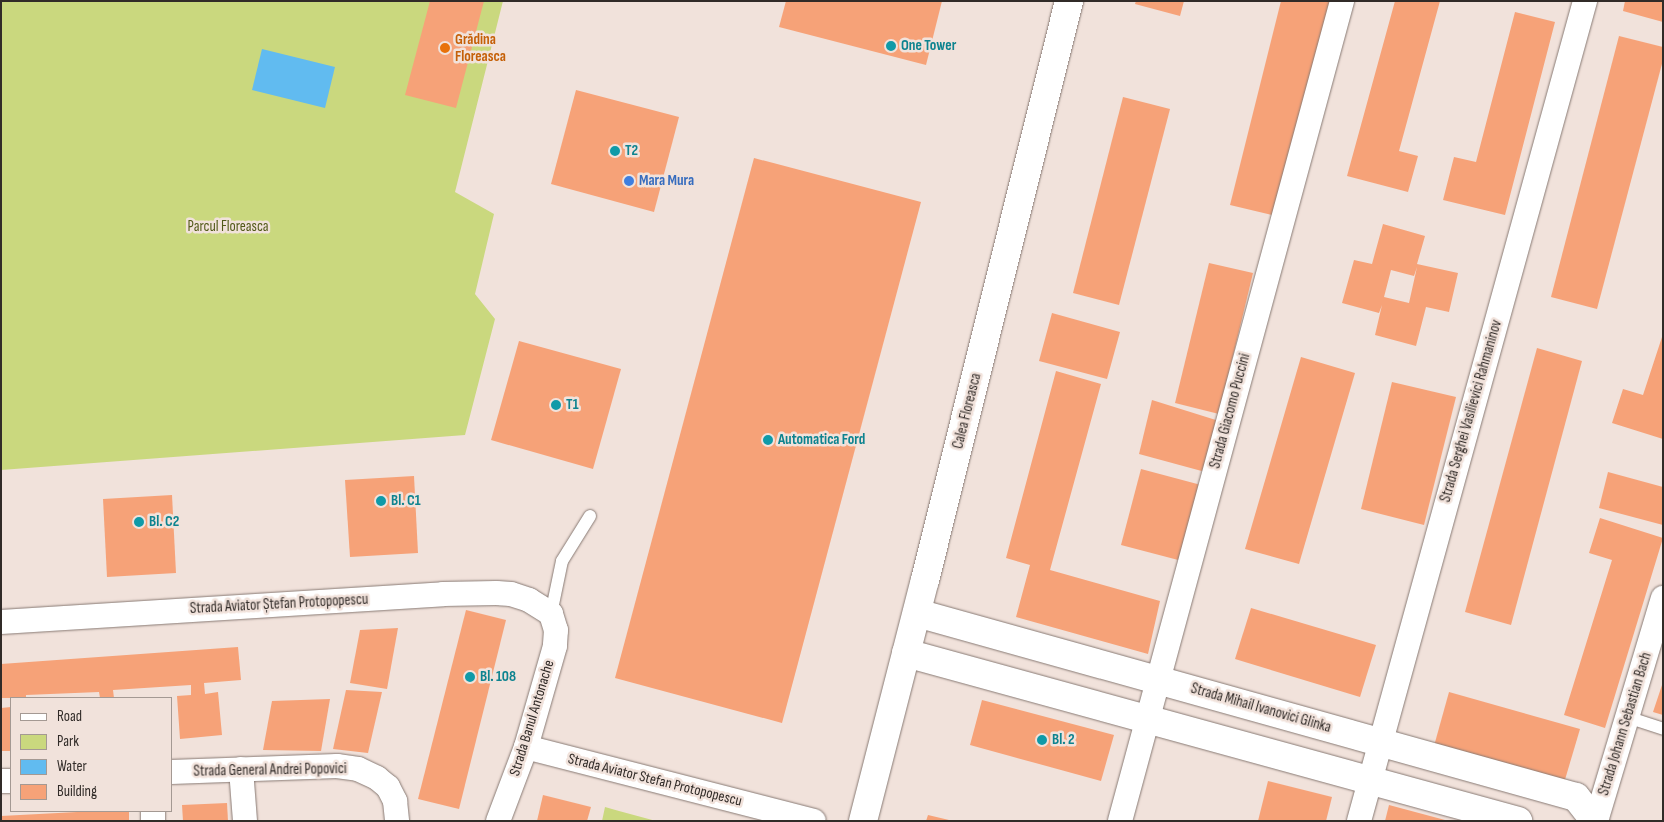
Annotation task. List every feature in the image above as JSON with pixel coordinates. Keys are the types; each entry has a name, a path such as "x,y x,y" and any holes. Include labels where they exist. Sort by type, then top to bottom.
{"street":[{"name":"Calea Floreasca","path":"863,821 917,613 1068,1"},
{"name":"Strada Giacomo Puccini","path":"1120,821 1157,678 1342,1"},
{"name":"Strada Serghei Vasilievici Rahmaninov","path":"1359,821 1379,742 1585,1"},
{"name":"Strada Aviator Ștefan Protopopescu","path":"1,622 276,603 496,593 529,600 551,614"},
{"name":"Strada Johann Sebastian Bach","path":"1595,821 1663,598"},
{"name":"Strada Mihail Ivanovici Glinka","path":"917,613 1157,678 1576,797 1595,821"},
{"name":"Strada Banul Antonache","path":"498,821 526,747 554,646 556,630 551,614"},
{"path":"906,653 1518,821"},
{"name":"Strada Aviator Stefan Protopopescu","path":"526,747 814,821"},
{"name":"Strada General Andrei Popovici","path":"172,772 337,766 358,769 377,778 388,787 395,801 397,821"},
{"path":"241,769 245,821"}],"lane":[{"path":"551,614 562,561 590,516"},
{"path":"1627,717 1663,729"}],"green space":[{"name":"Parcul Floreasca","path":"1,1 503,1 455,192 494,214 475,294 495,319 465,435 1,470"},
{"path":"605,807 619,811 656,821 602,821"}],"water":[{"path":"262,49 335,67 325,108 252,90"}],"building":[{"name":"Grădina Floreasca","path":"430,1 484,1 456,108 405,95"},
{"name":"One Tower","path":"786,1 942,1 926,65 779,27"},
{"path":"1136,1 1184,1 1180,16 1135,4"},
{"path":"1281,1 1330,1 1276,216 1230,205"},
{"path":"1395,1 1440,1 1399,151 1418,156 1408,192 1347,176"},
{"path":"1625,1 1663,1 1663,22 1623,11"},
{"path":"1515,12 1555,22 1505,215 1443,200 1454,157 1476,162"},
{"path":"1619,36 1663,47 1663,60 1597,309 1551,297"},
{"name":"T2","path":"576,90 679,117 654,212 551,184"},
{"path":"1123,97 1170,109 1119,305 1073,293"},
{"name":"Automatica Ford","path":"754,158 921,202 782,723 615,678"},
{"path":"1383,224 1425,236 1417,264 1458,273 1449,312 1426,307 1416,346 1375,335 1382,305 1379,313 1342,303 1354,260 1372,264","holes":["1417,267 1409,303 1384,297 1391,270 1414,276"]},
{"path":"1209,263 1253,273 1219,414 1175,403"},
{"path":"1052,313 1120,332 1107,379 1039,361"},
{"path":"1662,337 1663,439 1612,423 1623,389 1643,395"},
{"name":"T1","path":"519,341 621,369 593,469 491,440"},
{"path":"1537,348 1582,361 1511,625 1465,612"},
{"path":"1301,357 1355,373 1299,564 1245,549"},
{"path":"1056,371 1101,384 1050,570 1160,601 1148,654 1016,617 1030,565 1006,558"},
{"path":"1392,382 1456,397 1424,525 1361,509"},
{"path":"1152,400 1219,421 1209,473 1139,454"},
{"path":"1141,469 1201,485 1182,561 1121,545"},
{"path":"1608,472 1663,487 1663,525 1599,508"},
{"name":"Bl. C1","path":"414,476 418,553 350,557 345,480"},
{"name":"Bl. C2","path":"172,495 176,573 107,577 103,499"},
{"path":"1600,518 1663,538 1605,728 1564,715 1612,560 1589,553"},
{"path":"1251,608 1376,645 1360,697 1235,659"},
{"name":"Bl. 108","path":"466,610 506,620 459,809 418,799"},
{"path":"398,628 387,689 350,683 360,630"},
{"path":"238,647 241,680 204,683 205,694 218,692 222,735 180,739 177,696 191,695 191,685 113,690 114,697 100,697 99,692 1,698 1,664"},
{"path":"1663,685 1663,715 1653,712"},
{"path":"346,690 382,692 368,753 333,749"},
{"path":"1449,692 1580,729 1564,783 1434,746"},
{"path":"330,699 321,751 263,750 272,701"},
{"name":"Bl. 2","path":"982,700 1114,735 1101,781 970,745"},
{"path":"10,707 10,751 2,751 1,708"},
{"path":"1268,781 1332,797 1326,821 1258,821"},
{"path":"543,795 591,807 587,821 537,821"},
{"path":"227,803 228,821 183,821 182,805"},
{"path":"1389,805 1445,820 1445,821 1385,821"},
{"path":"77,812 129,812 129,821 1,821 1,816"},
{"path":"928,815 949,820 949,821 926,821"}],"place":[{"name":"One Tower","path":"891,46"},
{"name":"Grădina Floreasca","path":"445,48"},
{"name":"T2","path":"615,151"},
{"name":"Mara Mura","path":"629,181"},
{"name":"T1","path":"556,405"},
{"name":"Automatica Ford","path":"768,440"},
{"name":"Bl. C1","path":"381,501"},
{"name":"Bl. C2","path":"139,522"},
{"name":"Bl. 108","path":"470,677"},
{"name":"Bl. 2","path":"1042,740"}]}
